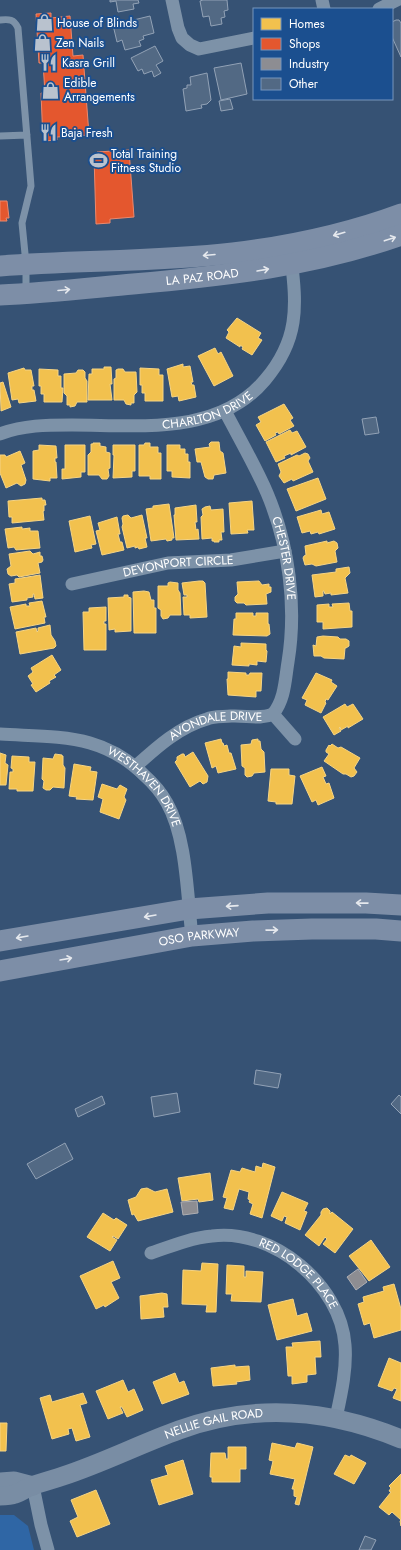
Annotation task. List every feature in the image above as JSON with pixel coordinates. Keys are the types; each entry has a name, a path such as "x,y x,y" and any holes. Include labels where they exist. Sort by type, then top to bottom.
{"main road":[{"name":"LA PAZ ROAD","path":"0,266 233,253 334,236 401,214"},
{"name":"LA PAZ ROAD","path":"0,295 201,278 292,265 332,256 401,235"},
{"path":"0,941 189,909 268,904 366,903 401,906"},
{"name":"OSO PARKWAY","path":"0,971 192,936 253,931 312,929 376,929 401,931"}],"street":[{"path":"172,0 180,33 182,38 190,45 199,49 253,38"},
{"path":"381,8 397,0"},
{"name":"CHARLTON DRIVE","path":"0,434 12,430 42,425 172,425 198,421 225,411 244,401 275,369 284,352 293,328 296,307 289,244"},
{"name":"CHESTER DRIVE","path":"225,411 266,492 275,514 285,551 292,598 292,642 280,705 273,714"},
{"name":"DEVONPORT CIRCLE","path":"72,584 168,563 231,560 285,551"},
{"name":"AVONDALE DRIVE","path":"136,766 156,748 180,731 208,718 236,716 266,717 273,714 295,739"},
{"name":"WESTHAVEN DRIVE","path":"0,734 59,738 90,742 114,751 136,766 157,787 167,803 180,836 188,890 192,936"},
{"name":"RED LODGE PLACE","path":"151,1253 186,1240 214,1235 238,1237 262,1243 285,1253 305,1268 327,1294 340,1322 345,1345 344,1373 336,1418"},
{"name":"NELLIE GAIL ROAD","path":"0,1496 15,1494 33,1486 82,1470 181,1429 216,1420 262,1412 292,1413 336,1418 372,1428 401,1439"},
{"path":"0,1482 14,1481 33,1486 48,1550"}],"lane":[{"path":"0,20 10,19 15,22 18,28 31,186 22,223 26,264 26,294"},
{"path":"0,136 27,135"}],"shaded area":[{"path":"0,1515 14,1515 28,1526 34,1550 0,1550"}],"building: Homes":[{"path":"237,318 261,333 258,338 262,340 252,355 242,349 243,347 240,345 240,347 226,338 229,332 227,330"},
{"path":"215,348 218,354 221,352 233,376 214,386 198,356"},
{"path":"183,364 183,367 190,366 193,382 191,382 192,385 194,385 196,397 179,401 178,396 172,397 167,369"},
{"path":"104,367 111,367 112,384 110,384 112,400 88,400 89,374 92,374 92,369 104,369"},
{"path":"24,368 25,370 31,370 34,386 32,386 32,390 34,390 36,401 19,403 18,399 12,400 8,373"},
{"path":"140,368 159,369 159,375 163,375 163,401 145,401 145,393 142,393 142,385 140,385"},
{"path":"39,369 58,370 58,376 61,376 61,388 63,388 62,402 44,402 44,394 41,394 41,386 39,386"},
{"path":"123,369 125,372 136,372 137,392 134,395 134,403 131,403 131,405 126,404 124,400 114,400 114,379 116,378 116,370"},
{"path":"78,370 83,370 85,372 85,378 87,381 87,402 77,402 75,406 70,407 70,405 67,405 67,396 64,393 64,374 76,373"},
{"path":"3,382 11,407 1,411 0,383"},
{"path":"284,404 293,418 290,420 294,426 279,434 278,432 275,433 276,435 265,441 256,425 261,422 258,417"},
{"path":"290,430 292,433 297,431 306,447 291,455 291,453 284,456 285,458 276,462 266,442"},
{"path":"211,442 219,442 220,451 223,453 226,473 214,475 213,479 208,479 205,477 201,462 197,462 195,449 210,447 209,444"},
{"path":"100,443 100,446 106,447 106,452 110,453 110,468 108,469 109,476 107,479 102,479 99,475 88,475 88,455 91,452 91,444"},
{"path":"145,443 150,443 150,447 158,447 158,453 161,453 161,479 150,479 150,476 139,476 139,445 144,445"},
{"path":"39,445 56,446 57,458 55,458 55,462 57,478 50,478 50,481 33,479 33,451 39,450"},
{"path":"65,445 85,445 85,472 81,472 81,477 62,479 62,469 65,469"},
{"path":"113,445 135,445 135,471 132,471 132,477 113,478"},
{"path":"167,445 180,445 180,449 185,449 185,454 188,454 188,462 190,462 190,478 172,477 172,471 167,471"},
{"path":"20,451 25,463 21,465 26,480 25,484 21,486 17,483 6,488 0,473 0,455 5,455 6,457"},
{"path":"305,453 308,454 310,458 308,461 313,472 293,481 292,479 284,483 279,476 281,472 278,464"},
{"path":"318,478 326,499 296,511 287,489"},
{"path":"42,498 42,500 45,500 46,505 44,505 43,511 44,520 12,523 12,517 9,517 8,501"},
{"path":"252,501 254,530 247,530 248,533 231,534 229,503"},
{"path":"169,504 174,538 167,541 166,539 151,541 146,509 153,508 153,506"},
{"path":"196,505 197,522 195,522 196,530 198,529 199,539 176,540 174,515 175,508"},
{"path":"210,506 211,510 223,509 224,532 221,532 222,540 219,540 219,542 212,541 212,538 202,539 202,509"},
{"path":"321,510 322,514 329,512 335,529 319,534 318,532 311,534 310,531 302,533 297,517"},
{"path":"128,515 131,518 142,515 147,538 145,538 147,547 139,549 138,547 135,548 135,546 127,548 122,527 122,518 123,516"},
{"path":"90,516 96,544 91,545 92,548 75,552 69,521"},
{"path":"117,517 120,534 118,534 124,550 102,555 96,531 100,530 98,523"},
{"path":"22,527 22,529 30,528 30,531 38,531 40,548 16,550 14,547 8,548 5,529"},
{"path":"327,541 327,543 334,541 337,543 338,548 335,551 337,562 316,566 312,564 305,565 303,558 306,555 305,546"},
{"path":"30,551 33,554 40,552 40,556 42,556 42,562 38,563 40,573 19,577 17,575 11,576 8,574 7,569 11,566 9,554"},
{"path":"349,567 350,573 345,578 348,593 331,595 331,593 325,594 323,591 323,596 315,597 312,575 336,572 336,569"},
{"path":"40,575 43,598 35,599 33,594 33,597 27,598 27,600 12,602 9,584 15,583 15,579"},
{"path":"203,581 205,583 207,617 190,618 190,615 184,615 183,597 187,597 187,595 184,595 182,583"},
{"path":"259,581 262,585 269,584 269,587 271,587 271,592 266,594 267,604 246,605 235,601 235,597 238,594 237,582"},
{"path":"168,583 178,583 181,615 170,615 168,618 163,619 161,616 161,610 158,608 158,586 168,586"},
{"path":"133,592 149,592 151,600 154,600 154,608 156,608 156,633 134,633"},
{"path":"124,595 128,595 128,597 131,598 131,631 115,632 115,629 109,630 108,598 124,597"},
{"path":"42,601 46,617 44,617 45,623 15,629 10,607 26,604 26,606 30,606 29,603"},
{"path":"349,603 350,611 352,611 352,627 323,629 323,622 317,622 317,605 329,604 329,607 333,607 332,604"},
{"path":"106,607 106,621 104,621 104,624 106,624 106,650 84,650 83,612 89,612 89,608"},
{"path":"236,613 253,613 253,616 256,616 256,613 268,613 270,634 267,636 233,635"},
{"path":"50,625 51,635 56,646 54,648 20,654 16,632 36,628 37,632 38,628"},
{"path":"317,637 338,637 349,641 349,646 345,648 344,659 314,656 313,645 316,646"},
{"path":"241,643 266,644 266,662 257,661 257,665 249,664 249,666 232,665 234,646 241,647"},
{"path":"52,655 61,670 54,675 56,677 49,681 50,683 36,692 31,685 33,684 28,676 33,672 31,668"},
{"path":"228,672 246,673 246,675 249,675 250,673 262,673 261,691 256,691 256,697 228,695"},
{"path":"316,673 332,680 331,682 337,686 328,700 326,699 326,703 321,713 305,705 307,700 302,698"},
{"path":"345,704 347,707 353,704 363,719 348,728 348,726 341,730 340,727 339,728 341,731 334,735 323,717"},
{"path":"221,739 224,746 227,745 229,753 231,753 236,769 218,773 216,766 212,768 205,743"},
{"path":"258,739 258,741 260,741 261,749 264,752 265,772 254,773 252,776 247,777 245,775 245,768 242,766 241,745 251,744 252,740"},
{"path":"332,744 338,748 341,747 360,758 354,768 357,772 354,776 351,777 343,774 324,761 329,754 326,750 329,745 330,746"},
{"path":"193,752 208,776 207,782 203,784 200,781 190,787 175,762 177,757 182,754 184,754 185,757"},
{"path":"0,753 6,755 5,763 8,765 6,785 0,785"},
{"path":"55,754 63,756 63,765 65,768 64,788 53,787 50,790 46,790 43,788 44,781 42,779 43,758 53,759"},
{"path":"12,756 29,757 29,762 35,762 33,791 17,791 17,789 9,789 10,772 13,772 13,769 11,768"},
{"path":"74,764 91,767 90,771 97,772 93,800 76,799 77,797 69,796"},
{"path":"322,767 326,776 323,777 326,784 329,783 334,798 318,805 316,800 312,802 300,776"},
{"path":"271,769 289,769 289,775 295,776 292,804 276,804 276,802 268,801"},
{"path":"102,784 117,789 120,785 127,789 124,797 126,800 119,819 100,812 103,799 98,797"},
{"path":"263,1163 275,1167 262,1218 250,1214 253,1204 249,1202 250,1200 248,1199 249,1192 239,1189 233,1210 224,1208 227,1198 223,1197 231,1170 240,1172 242,1168 255,1172 256,1166 262,1168"},
{"path":"210,1173 213,1200 199,1202 198,1199 182,1201 178,1178"},
{"path":"147,1188 155,1192 167,1189 173,1212 138,1221 134,1214 132,1215 128,1200 136,1197 141,1189"},
{"path":"282,1192 308,1203 304,1211 307,1212 300,1230 285,1223 287,1217 284,1216 282,1221 271,1216"},
{"path":"327,1208 330,1211 330,1214 332,1212 353,1229 335,1253 323,1244 327,1239 325,1237 319,1246 305,1235 321,1215 323,1209"},
{"path":"103,1213 114,1220 116,1218 127,1225 118,1239 113,1236 112,1237 117,1240 110,1251 87,1237"},
{"path":"371,1240 390,1267 369,1281 349,1256"},
{"path":"113,1261 120,1278 111,1282 119,1298 105,1307 104,1305 96,1309 80,1276"},
{"path":"202,1263 218,1264 216,1312 206,1312 207,1305 182,1304 183,1270 201,1271"},
{"path":"227,1265 244,1266 244,1277 246,1277 246,1271 263,1272 261,1302 231,1301 232,1294 226,1294"},
{"path":"394,1284 401,1309 401,1330 374,1338 370,1323 364,1325 358,1304 364,1302 363,1297 384,1291 383,1287"},
{"path":"162,1293 167,1294 168,1307 163,1307 164,1317 141,1319 140,1296"},
{"path":"293,1299 297,1316 307,1313 312,1331 277,1340 268,1305"},
{"path":"320,1341 321,1357 315,1357 316,1374 307,1375 307,1382 292,1384 292,1376 288,1376 286,1347 293,1347 292,1343"},
{"path":"389,1358 401,1363 401,1401 393,1398 397,1389 394,1388 392,1391 378,1386"},
{"path":"235,1365 235,1367 249,1366 250,1380 236,1382 237,1384 213,1386 211,1368"},
{"path":"175,1373 179,1383 184,1381 189,1394 162,1404 153,1382"},
{"path":"123,1380 128,1392 134,1389 143,1410 127,1417 122,1407 120,1407 123,1413 108,1419 96,1391"},
{"path":"83,1393 87,1403 80,1405 90,1437 76,1441 72,1428 68,1429 69,1434 52,1439 40,1398 50,1395 52,1402"},
{"path":"0,1423 7,1423 6,1451 0,1451"},
{"path":"272,1443 295,1448 297,1443 313,1447 299,1505 295,1504 297,1497 294,1496 294,1489 292,1489 295,1479 270,1474 273,1461 269,1460"},
{"path":"228,1447 246,1447 246,1469 240,1469 240,1482 212,1482 212,1477 210,1477 211,1453 225,1453 226,1459 228,1459"},
{"path":"345,1455 350,1457 351,1455 366,1463 354,1484 334,1474"},
{"path":"183,1460 193,1494 159,1505 151,1480 168,1475 165,1466"},
{"path":"401,1474 401,1520 392,1512 389,1515 379,1507 391,1492 389,1491 391,1488 389,1486"},
{"path":"96,1490 110,1524 77,1537 70,1521 78,1517 71,1500"}],"building: Shops":[{"path":"51,13 51,18 70,16 73,56 83,55 89,135 57,137 57,140 43,141 41,93 45,93 43,63 39,63 36,14"},
{"path":"129,150 134,217 110,219 110,223 96,224 94,156 97,155 97,152"},
{"path":"0,201 7,201 9,218 6,218 7,221 0,221"}],"building: Industry":[{"path":"197,1201 198,1213 183,1215 181,1202"},
{"path":"358,1269 367,1282 356,1290 347,1277"}],"building: Other":[{"path":"110,0 138,0 139,3 133,4 134,9 118,12 116,1 110,2"},
{"path":"227,0 228,10 224,11 225,17 221,18 222,24 211,26 209,16 203,17 200,1"},
{"path":"150,16 154,33 143,36 144,39 139,41 141,46 125,50 122,40 117,42 113,25"},
{"path":"399,20 401,23 401,57 393,39 393,22"},
{"path":"155,46 163,61 156,65 161,73 154,77 152,71 144,74 142,69 138,71 131,58"},
{"path":"241,63 247,94 221,100 214,68"},
{"path":"207,73 211,100 207,104 201,105 202,108 186,111 183,89 187,88 187,85 191,85 190,77"},
{"path":"230,99 233,109 221,111 219,101"},
{"path":"376,417 379,433 365,435 362,419"},
{"path":"256,1070 281,1074 278,1088 254,1084"},
{"path":"177,1093 180,1112 154,1117 151,1097"},
{"path":"399,1095 401,1097 401,1114 391,1104"},
{"path":"102,1096 105,1104 78,1117 75,1109"},
{"path":"65,1143 73,1159 36,1179 27,1164"},
{"path":"365,1536 376,1540 371,1550 359,1550"}],"place":[{"name":"House of Blinds","path":"44,23"},
{"name":"Zen Nails","path":"43,43"},
{"name":"Kasra Grill","path":"49,63"},
{"name":"Edible Arrangements","path":"51,90"},
{"name":"Baja Fresh","path":"48,133"},
{"name":"Total Training Fitness Studio","path":"98,161"}]}
